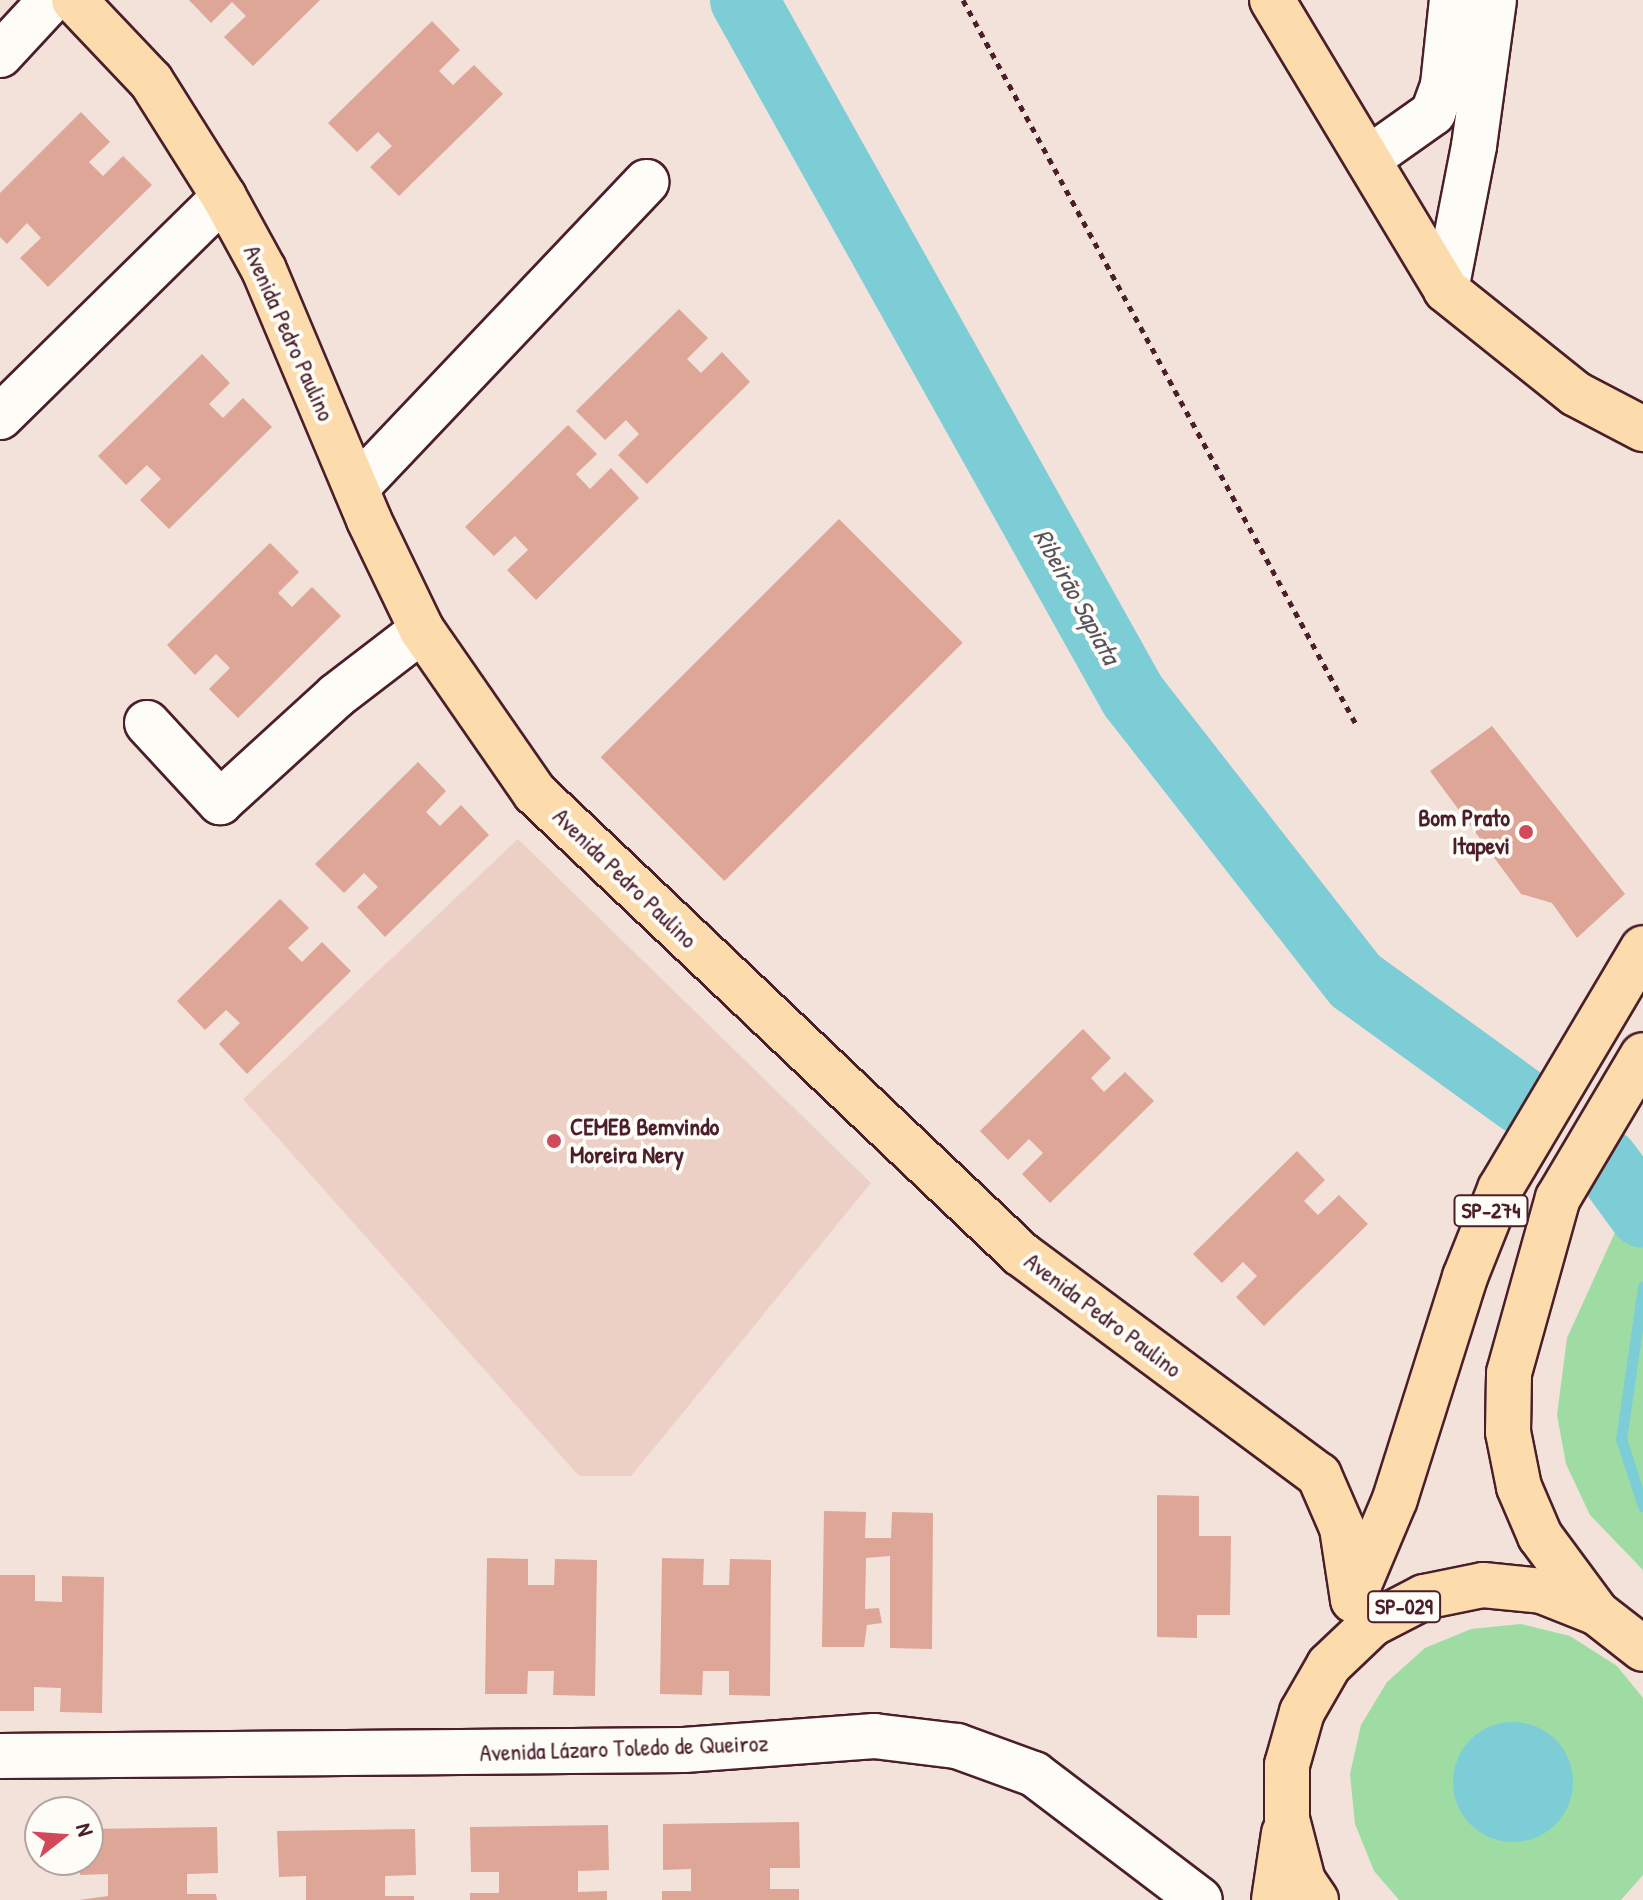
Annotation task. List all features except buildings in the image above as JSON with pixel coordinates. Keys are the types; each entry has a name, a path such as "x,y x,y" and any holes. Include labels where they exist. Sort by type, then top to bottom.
{"main road":[{"name":"Avenida Pedro Paulino","path":"74,0 151,81 224,197 270,284 356,488 422,630 535,793 1021,1254 1319,1475 1342,1528 1353,1600"},
{"path":"1272,0 1446,290 1576,394 1643,429"},
{"name":"SP-274","path":"1329,1665 1395,1499 1465,1277 1500,1189 1643,948"},
{"name":"SP-274","path":"1597,1613 1540,1536 1519,1487 1508,1432 1509,1373 1558,1198 1643,1055"},
{"name":"SP-029","path":"1274,1900 1287,1819 1287,1765 1302,1712 1329,1665 1372,1624 1424,1597 1483,1585 1542,1591 1597,1613 1643,1649"},
{"name":"SP-029","path":"1287,1819 1303,1881 1316,1900"}],"street":[{"path":"0,55 51,0"},
{"path":"1368,159 1433,113 1443,85 1452,0"},
{"path":"1446,290 1474,146 1494,0"},
{"path":"356,488 646,182"},
{"path":"0,417 224,197"},
{"path":"147,723 220,802 336,696 422,630"},
{"name":"Avenida Lázaro Toledo de Queiroz","path":"0,1756 684,1750 874,1736 957,1746 1034,1774 1200,1900"}],"path":[{"path":"963,0 1356,724"}],"shaded area":[{"name":"CEMEB Bemvindo Moreira Nery","path":"518,839 871,1183 631,1476 579,1476 243,1099"}],"green space":[{"path":"1643,1171 1643,1570 1590,1515 1566,1464 1557,1415 1567,1338"},
{"path":"1521,1624 1570,1636 1617,1666 1643,1698 1643,1875 1621,1900 1399,1900 1374,1871 1355,1824 1350,1774 1361,1725 1387,1682 1425,1648 1471,1629"}],"water":[{"path":"1513,1722 1536,1727 1555,1740 1568,1759 1573,1782 1568,1805 1555,1824 1536,1837 1513,1842 1490,1837 1471,1824 1458,1805 1453,1782 1458,1759 1471,1740 1490,1727"}],"waterway":[{"name":"Ribeirão Sapiata","path":"744,0 1133,696 1356,981 1523,1102"},
{"name":"Ribeirão Sapiata","path":"1605,1162 1643,1214"},
{"path":"1643,1287 1621,1439 1643,1506"}],"place":[{"name":"Bom Prato Itapevi","path":"1526,832"},
{"name":"CEMEB Bemvindo Moreira Nery","path":"554,1141"}]}
